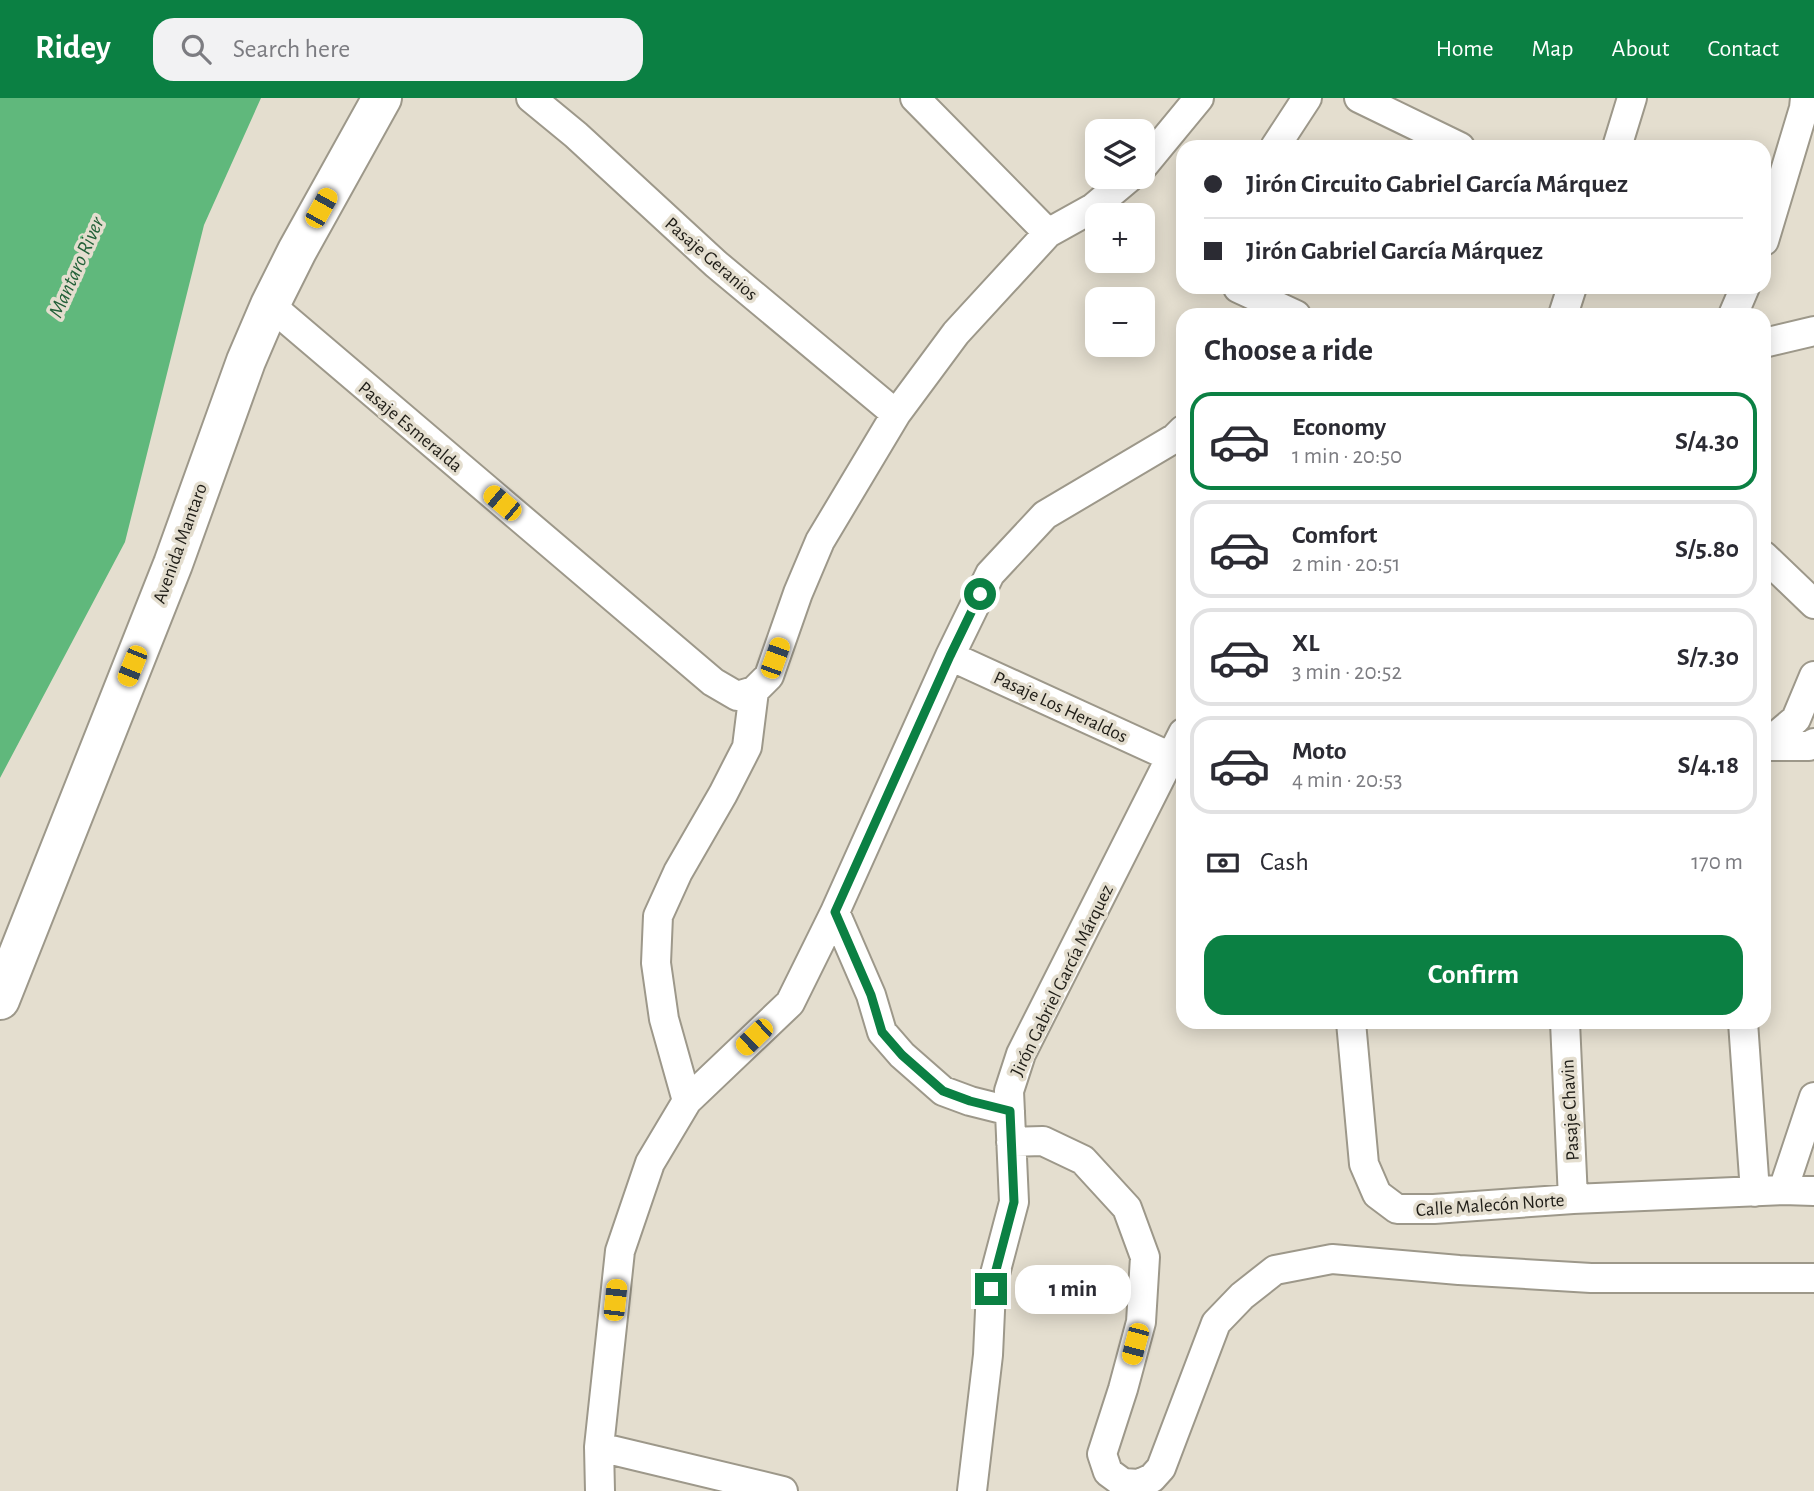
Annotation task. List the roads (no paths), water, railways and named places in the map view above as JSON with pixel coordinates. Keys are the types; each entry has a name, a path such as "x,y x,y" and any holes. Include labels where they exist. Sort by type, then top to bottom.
{"street":[{"name":"Avenida Mantaro","path":"0,1000 173,564 246,361 297,251 382,98"},
{"name":"Pasaje Geranios","path":"531,98 576,135 716,264 896,414"},
{"path":"915,98 1048,233"},
{"path":"1155,151 1199,98"},
{"path":"1280,140 1307,98"},
{"path":"1359,98 1446,140"},
{"path":"1619,140 1632,98"},
{"path":"1771,218 1805,98"},
{"path":"687,1101 664,1019 656,963 658,916 678,872 747,747 754,691 769,676 798,593 820,541 896,414 956,333 1048,233 1093,208 1116,189"},
{"path":"1239,297 1274,308"},
{"name":"Pasaje Esmeralda","path":"270,305 713,682 737,696 754,691"},
{"path":"1771,341 1814,331"},
{"path":"600,1491 599,1447 620,1251 650,1163 687,1101 790,1003 835,912 950,656 990,574 1045,514 1176,437"},
{"path":"1771,563 1814,604"},
{"name":"Pasaje Los Heraldos","path":"950,656 1176,745"},
{"path":"1771,740 1796,719 1814,676"},
{"path":"1771,746 1809,746 1814,743"},
{"name":"Jirón Gabriel García Márquez","path":"972,1491 988,1354 991,1289 1014,1202 1009,1091 1021,1054 1176,747"},
{"path":"835,912 871,995 882,1032 902,1055 943,1091 1010,1111"},
{"name":"Calle Malecón Norte","path":"1352,1029 1364,1164 1377,1194 1397,1209 1573,1199 1814,1191"},
{"name":"Pasaje Chavin","path":"1565,1029 1573,1199"},
{"path":"1743,1029 1755,1192"},
{"path":"1783,1190 1814,1097"},
{"path":"1011,1142 1043,1141 1083,1160 1127,1208 1145,1257 1141,1322 1102,1454 1108,1472 1123,1483 1139,1483 1152,1478 1161,1468 1216,1323 1241,1296 1275,1270 1332,1259 1591,1278 1814,1278"},
{"path":"599,1447 783,1491"}],"water":[{"name":"Mantaro River","path":"0,98 261,98 204,225 125,542 0,778"}]}
